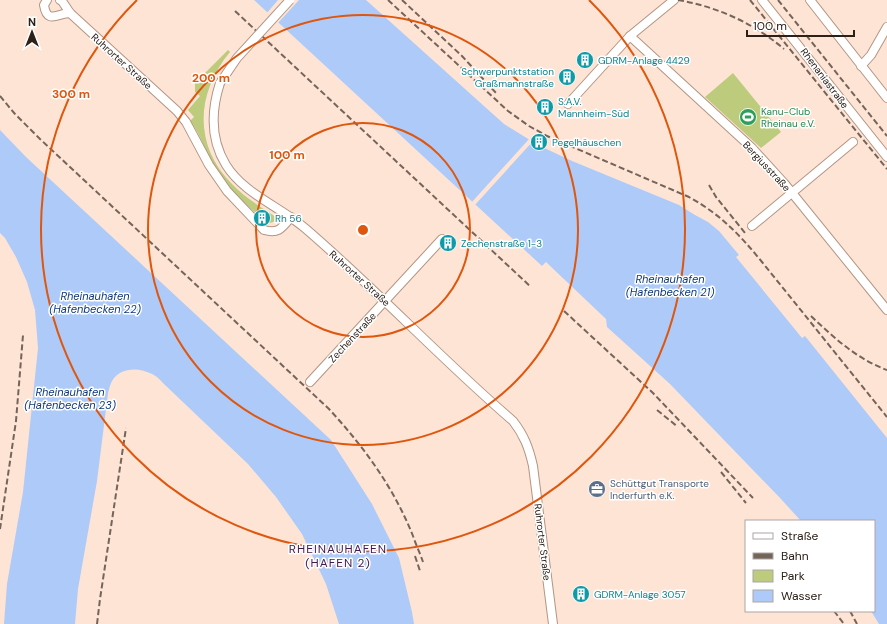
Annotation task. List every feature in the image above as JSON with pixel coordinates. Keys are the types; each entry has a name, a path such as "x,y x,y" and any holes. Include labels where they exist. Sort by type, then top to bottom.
{"street":[{"path":"47,0 44,5 45,11 49,16 55,17 65,13 70,13"},
{"name":"Ruhrorter Straße","path":"60,0 70,13 177,111 186,122 209,165 227,190 264,230 272,232 280,230 291,217 385,301 462,375 513,421 524,436 533,466 553,624"},
{"path":"290,0 237,58 220,83 214,108 213,125 215,139 231,172 247,187 291,217"},
{"path":"568,104 630,36 674,0"},
{"name":"Rhenaniastraße","path":"762,0 887,157"},
{"path":"810,0 887,98"},
{"path":"861,66 872,54 887,27"},
{"name":"Bergiusstraße","path":"630,36 752,148 792,193 887,310"},
{"path":"752,226 853,142"},
{"name":"Zechenstraße","path":"310,382 442,239"}],"green space":[{"path":"228,50 230,52 210,84 205,102 205,136 210,153 219,169 247,198 276,217 276,221 270,223 262,220 264,217 262,215 260,217 236,195 221,177 190,121 194,117 188,110 200,96 195,92 195,83"},
{"name":"Kanu-Club Rheinau e.V.","path":"733,73 781,132 761,148 705,97"}],"water":[{"name":"Rheinauhafen (Hafenbecken 21)","path":"254,0 366,0 504,124 538,145 572,161 679,205 708,222 719,231 739,255 736,257 802,338 805,336 887,438 887,624 879,624 872,612 875,612 875,520 800,520 670,384 607,327 606,319 546,262 542,266"},
{"name":"Rheinauhafen (Hafenbecken 22)","path":"0,130 26,157 331,440 372,504 399,558 414,624 339,624 326,584 302,534 276,497 248,464 159,379 154,375 136,369 125,371 115,376 111,382 108,393 97,481 78,589 75,624 4,624 7,584 23,492 38,348 35,310 27,282 16,257 5,238 0,233"}],"pier":[{"path":"278,0 299,0 277,24 266,14"},
{"path":"530,138 534,140 474,206 471,203"}],"railway":[{"path":"388,0 508,111 529,126 547,136 689,197 720,218 754,252 887,417"},
{"path":"402,0 462,56 497,94"},
{"path":"678,0 707,7 734,17 760,31 784,49"},
{"path":"750,0 887,169"},
{"path":"778,0 887,136"},
{"path":"235,11 531,287"},
{"path":"0,96 15,114 40,139 329,409 342,423 366,453 397,501 423,562"},
{"path":"709,185 716,197 745,233"},
{"path":"564,311 653,393 753,498"},
{"path":"811,316 846,347 866,360 887,370"},
{"path":"0,529 16,421 23,335"},
{"path":"657,410 678,427"},
{"path":"97,624 126,428"},
{"path":"721,472 746,503"},
{"path":"415,556 420,571"},
{"path":"835,612 844,624"},
{"path":"851,612 857,624"}],"place":[{"name":"GDRM-Anlage 4429","path":"585,60"},
{"name":"Schwerpunktstation Graßmannstraße","path":"567,77"},
{"name":"S.A.V. Mannheim-Süd","path":"545,107"},
{"name":"Kanu-Club Rheinau e.V.","path":"748,117"},
{"name":"Pegelhäuschen","path":"539,142"},
{"name":"Rh 56","path":"262,218"},
{"name":"Zechenstraße 1-3","path":"448,243"},
{"name":"Schüttgut Transporte Inderfurth e.K.","path":"597,489"},
{"name":"GDRM-Anlage 3057","path":"581,594"}],"district":[{"name":"RHEINAUHAFEN (HAFEN 2)","path":"338,556"}],"water label":[{"name":"Rheinauhafen (Hafenbecken 23)","path":"70,398"}]}
